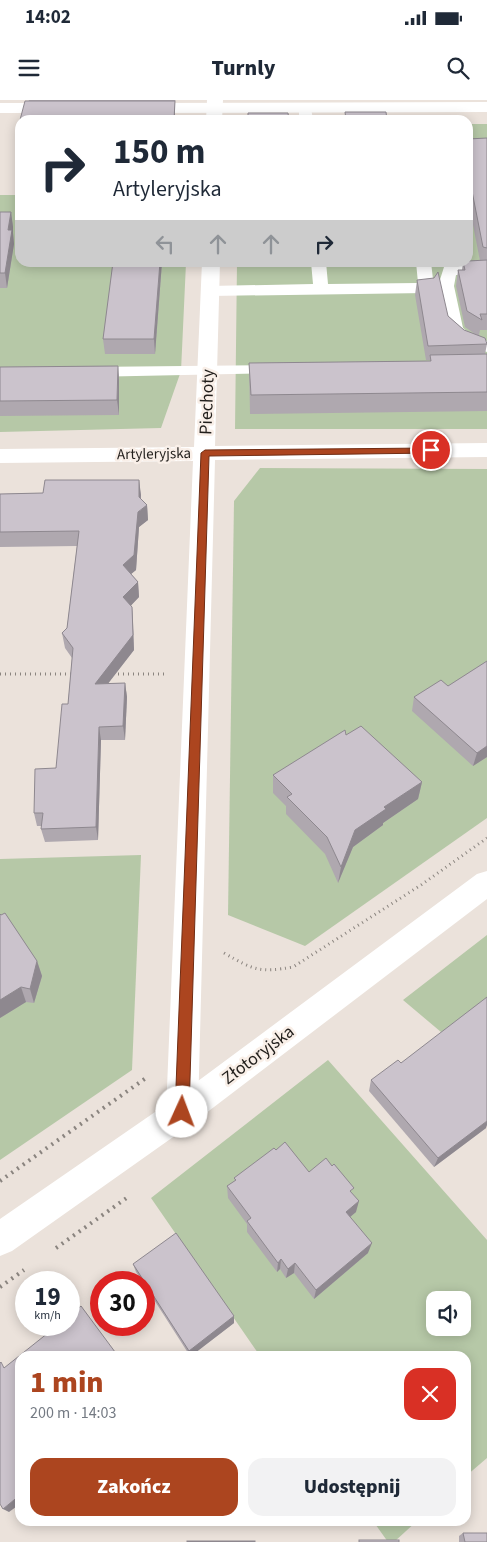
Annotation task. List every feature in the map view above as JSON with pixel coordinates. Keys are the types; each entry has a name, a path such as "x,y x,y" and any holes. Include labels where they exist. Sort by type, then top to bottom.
{"street":[{"path":"127,108 215,109 305,114 487,107"},
{"path":"0,108 78,108"},
{"name":"Piechoty","path":"182,1112 211,267"},
{"name":"Artyleryjska","path":"0,456 487,450"},
{"name":"Złotoryjska","path":"0,1239 182,1112 487,883"}],"lane":[{"path":"319,267 321,290"},
{"path":"210,291 247,288 321,290 426,288 424,267"},
{"path":"487,270 449,270 446,286 455,330 468,340 487,347"},
{"path":"69,372 298,370"}],"path":[{"path":"0,674 76,674"},
{"path":"105,674 172,674"},
{"path":"220,950 249,967 269,971 293,967 422,885 487,838"},
{"path":"0,1182 137,1086 149,1075"}],"green space":[{"path":"473,124 487,124 487,429 235,429 237,267 473,267"},
{"path":"0,195 15,195 15,267 186,267 181,371 161,428 0,432"},
{"path":"260,468 487,469 487,818 305,946 228,915 234,501"},
{"path":"141,855 132,1070 0,1160 0,859"},
{"path":"487,935 487,1079 441,1032 403,1000"},
{"path":"328,1060 487,1240 487,1458 471,1472 471,1351 257,1351 151,1198"},
{"path":"377,1526 412,1526 394,1542 388,1542"}],"building":[{"path":"25,101 175,101 174,115 21,115"},
{"path":"345,112 386,112 386,115 345,115"},
{"path":"248,113 288,113 288,115 248,115"},
{"path":"487,138 487,248 483,247 473,196 473,139"},
{"path":"0,212 11,212 8,230 12,230 5,273 0,273"},
{"path":"487,260 487,314 480,314 482,320 467,311 458,270 465,270 464,267 473,267 473,261"},
{"path":"112,267 160,267 154,339 103,339"},
{"path":"438,272 448,316 464,330 485,338 487,344 428,346 417,280 434,278"},
{"path":"487,354 487,392 251,395 249,363 431,361 430,355"},
{"path":"118,366 117,400 0,401 0,367"},
{"path":"45,480 139,480 139,497 147,505 138,512 134,555 123,565 138,582 123,597 132,607 133,635 95,684 125,683 123,726 99,727 96,827 41,829 43,813 34,813 35,769 56,768 62,704 68,704 73,648 62,633 67,628 79,531 0,532 0,494 43,493"},
{"path":"487,661 487,746 477,753 414,697 441,680 448,686"},
{"path":"361,726 422,782 384,807 386,809 355,830 341,867 327,837 287,797 292,794 273,775 345,730 346,735"},
{"path":"5,913 37,961 30,989 21,987 0,1000 0,914"},
{"path":"487,997 487,1121 438,1158 371,1080 398,1060 401,1063"},
{"path":"285,1142 309,1172 326,1158 332,1166 334,1164 354,1188 350,1191 359,1201 346,1212 372,1243 316,1290 295,1263 288,1269 281,1259 278,1263 247,1221 251,1218 227,1186 236,1180 234,1178"},
{"path":"176,1233 234,1316 189,1351 155,1298 155,1271 138,1271 133,1264"},
{"path":"81,1306 90,1318 90,1336 103,1336 114,1351 25,1351 44,1336 80,1336"},
{"path":"15,1359 15,1499 3,1509 0,1504 1,1362 4,1368"},
{"path":"463,1533 487,1533 487,1542 465,1542"},
{"path":"359,1540 399,1540 399,1542 359,1542"},
{"path":"255,1541 255,1542 187,1542"}],"route":[{"path":"182,1112 205,453 431,450"}]}
